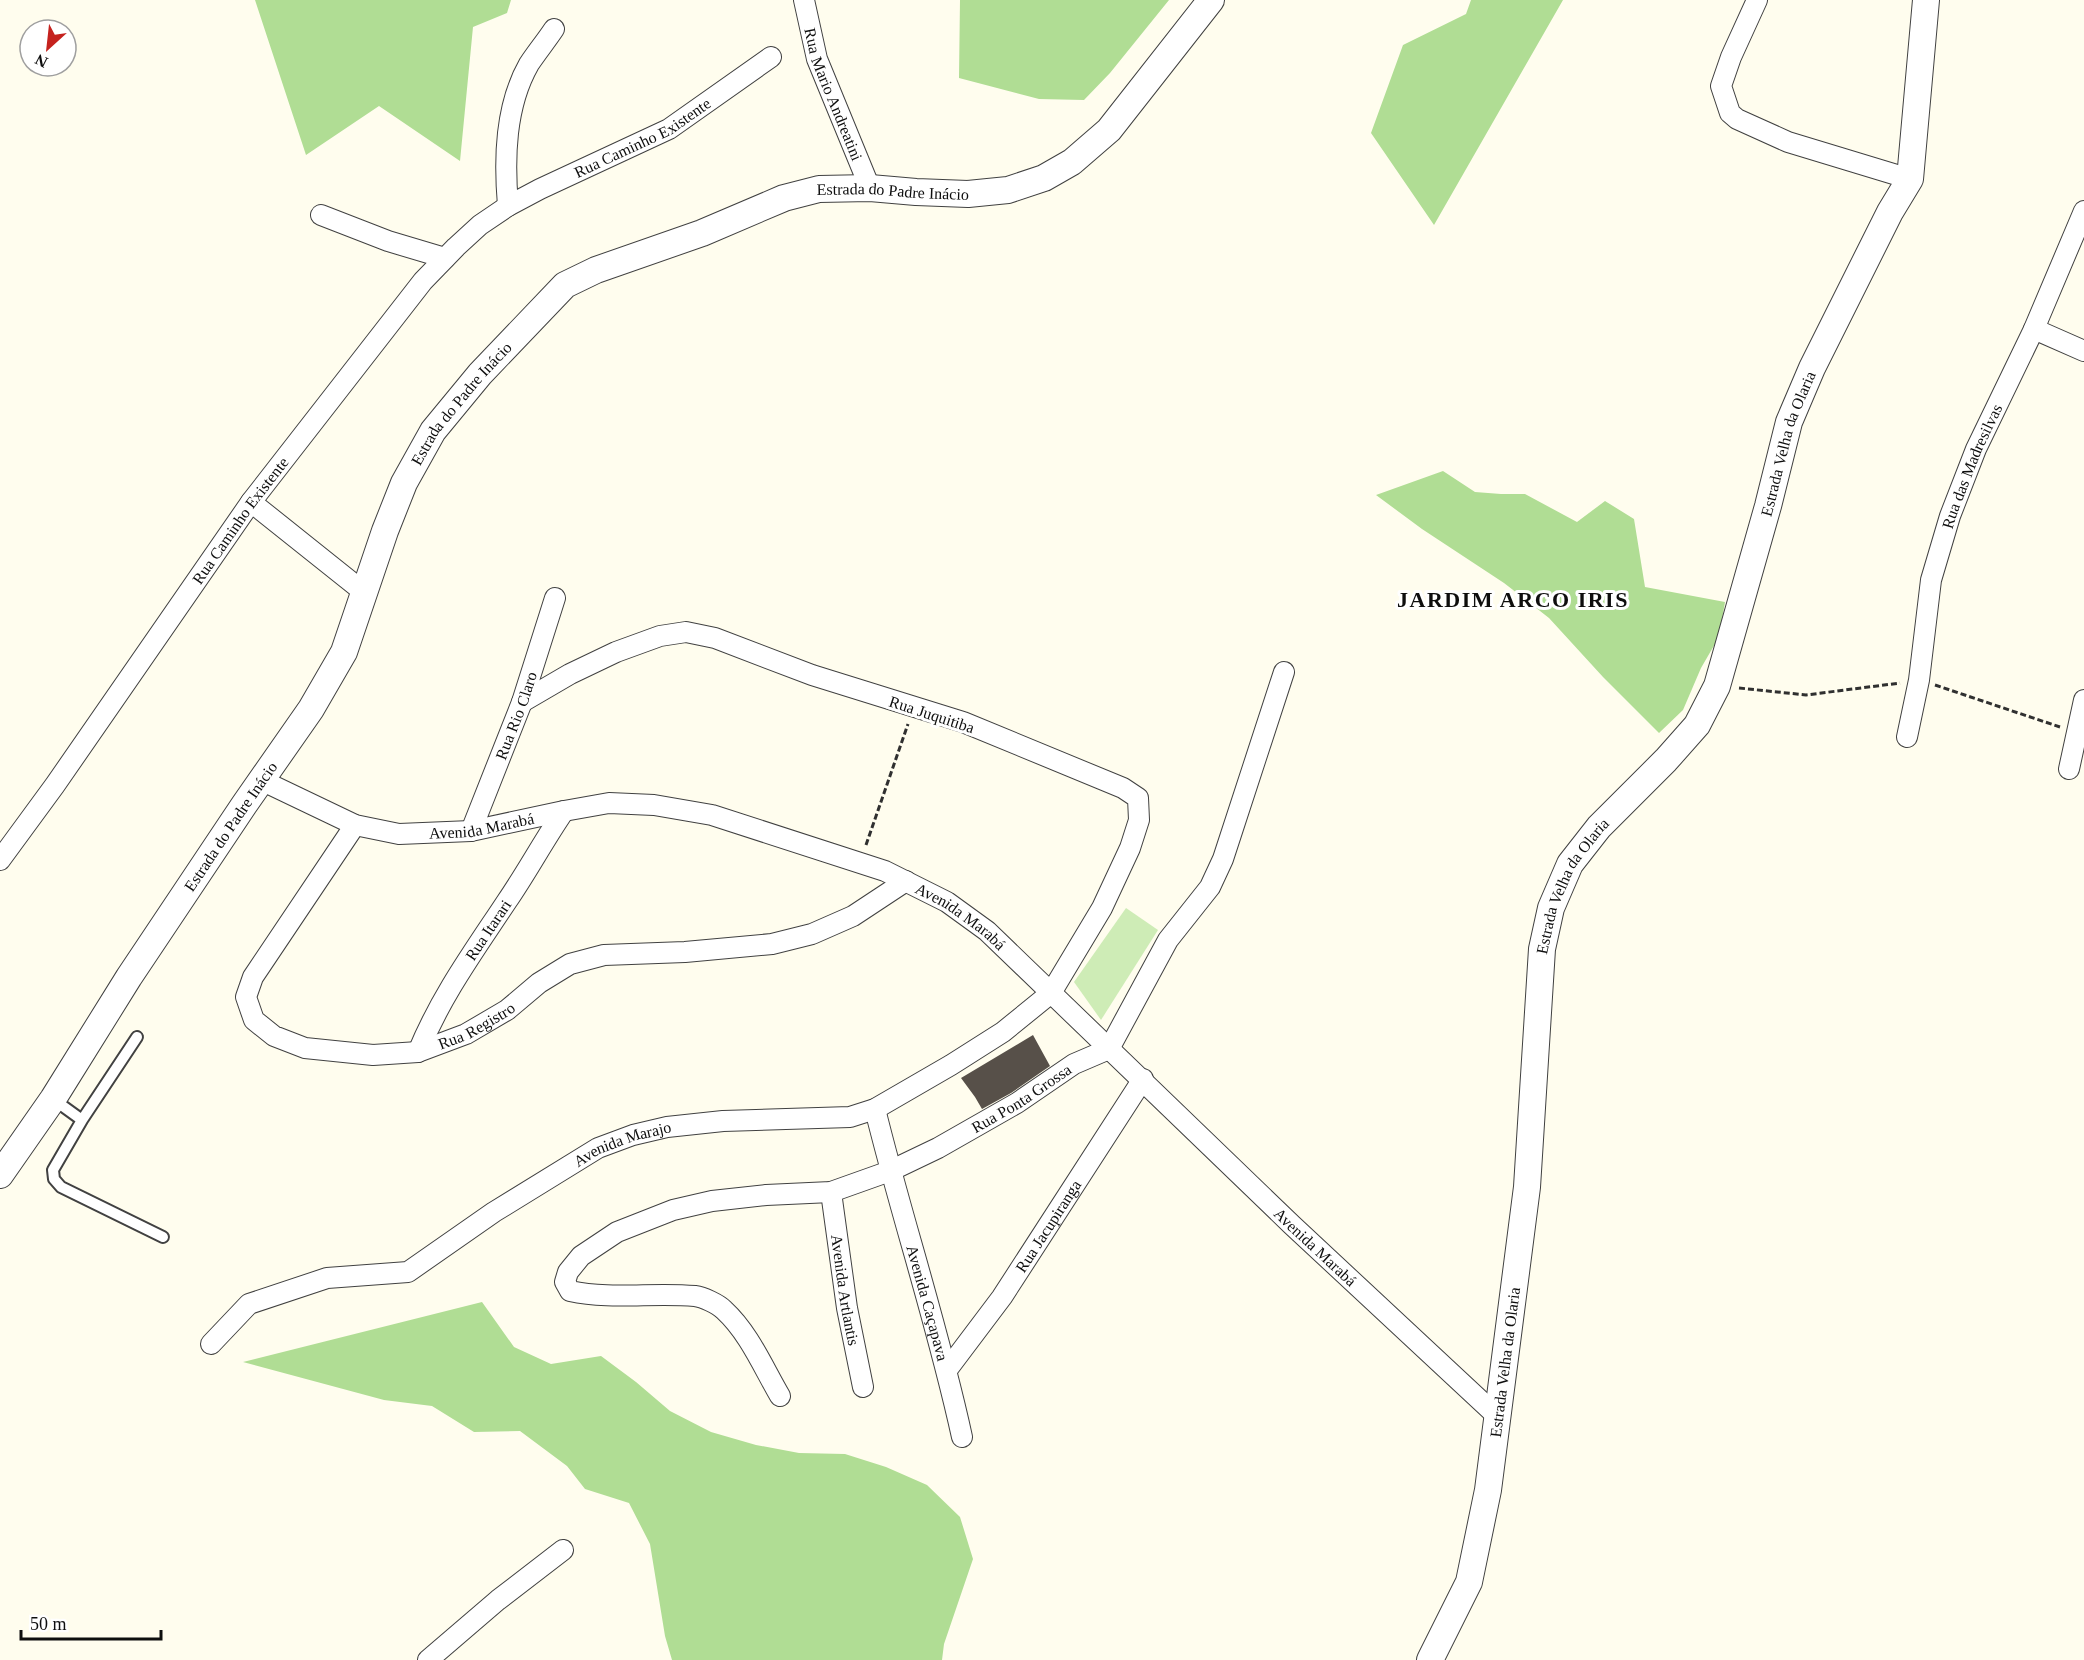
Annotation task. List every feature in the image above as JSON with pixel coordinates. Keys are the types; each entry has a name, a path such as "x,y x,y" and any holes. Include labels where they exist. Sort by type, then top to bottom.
{"street":[{"name":"Rua Mario Andreatini","path":"804,0 817,59 870,188"},
{"name":"Estrada do Padre Inácio","path":"0,1175 53,1099 129,977 312,709 344,652 385,531 404,483 433,431 480,374 565,285 596,270 702,233 784,198 819,189 870,188 968,194 1008,190 1053,173 1072,162 1109,130 1210,0"},
{"path":"1757,0 1731,57 1721,86 1730,112 1737,119 1788,142 1910,179"},
{"name":"Estrada Velha da Olaria","path":"1430,1660 1469,1582 1488,1490 1527,1187 1542,949 1551,908 1570,864 1599,827 1697,725 1717,686 1768,506 1789,422 1812,368 1890,212 1910,179 1926,0"},
{"path":"508,207 506,154 516,94 529,65 554,29"},
{"name":"Rua Caminho Existente","path":"0,860 55,785 250,502 423,281 445,258 480,225 508,207 540,189 669,129 771,57"},
{"name":"Rua das Madresilvas","path":"1907,736 1919,680 1931,579 1950,516 1976,449 2034,329 2084,211"},
{"path":"321,215 388,241 445,258"},
{"path":"2034,329 2084,351"},
{"path":"250,502 365,593"},
{"name":"Rua Rio Claro","path":"471,831 522,702 555,598"},
{"name":"Rua Juquitiba","path":"522,702 570,674 616,652 660,636 686,632 716,638 812,675 963,722 1123,788 1138,798 1138,820 1130,848 1102,908 1052,993"},
{"path":"1109,1049 1168,940 1209,887 1223,858 1284,672"},
{"path":"2069,769 2084,700"},
{"name":"Avenida Marabá","path":"263,781 355,825 399,834 471,831 609,803 654,805 712,815 885,871 947,902 987,931 1292,1225 1497,1416"},
{"name":"Rua Itarari","path":"418,1052 431,1019 445,994 564,811"},
{"name":"Rua Registro","path":"355,825 253,977 246,998 254,1020 274,1036 305,1048 373,1055 418,1052 466,1034 507,1010 539,983 570,964 604,955 685,952 782,942 812,934 853,916 906,881"},
{"name":"Avenida Marajo","path":"211,1344 249,1304 327,1278 408,1272 494,1212 588,1154 633,1135 667,1126 723,1121 850,1117 875,1109 1003,1032 1052,993"},
{"name":"Rua Ponta Grossa","path":"780,1396 743,1331 723,1308 698,1296 586,1295 570,1291 565,1282 567,1272 581,1256 616,1233 673,1210 723,1200 766,1195 831,1192 890,1171 938,1148 1017,1103 1074,1065 1109,1049"},
{"name":"Rua Jacupiranga","path":"947,1370 1002,1297 1143,1079"},
{"name":"Avenida Caçapava","path":"875,1109 890,1171 947,1370 962,1437"},
{"name":"Avenida Artlantis","path":"831,1192 847,1308 862,1387"},
{"path":"428,1660 489,1607 563,1550"}],"lane":[{"path":"137,1037 82,1120 53,1170 54,1179 62,1187 164,1237"},
{"path":"53,1099 82,1120"}],"path":[{"path":"1717,686 1806,695 1919,680 2076,733"},
{"path":"859,864 914,708"}],"green space":[{"path":"255,0 511,0 507,13 473,27 460,161 379,106 306,155"},
{"path":"960,0 1169,0 1110,73 1084,100 1039,99 959,78"},
{"path":"1471,0 1563,0 1434,225 1371,133 1403,45 1466,14"},
{"path":"1443,471 1475,492 1525,494 1577,522 1605,501 1634,519 1645,587 1725,602 1719,637 1701,668 1683,710 1659,733 1549,618 1504,583 1422,529 1376,495"},
{"path":"1126,908 1158,930 1101,1020 1074,982"},
{"path":"482,1302 514,1347 551,1364 601,1356 670,1411 711,1432 756,1445 799,1453 845,1454 886,1467 927,1485 960,1517 973,1559 944,1644 942,1660 672,1660 665,1636 650,1544 629,1503 585,1489 567,1466 520,1431 474,1432 432,1406 384,1400 243,1362"}],"building":[{"path":"1033,1035 1050,1066 1011,1093 982,1109 961,1078"}],"district":[{"name":"JARDIM ARCO IRIS","path":"1513,599"}]}
